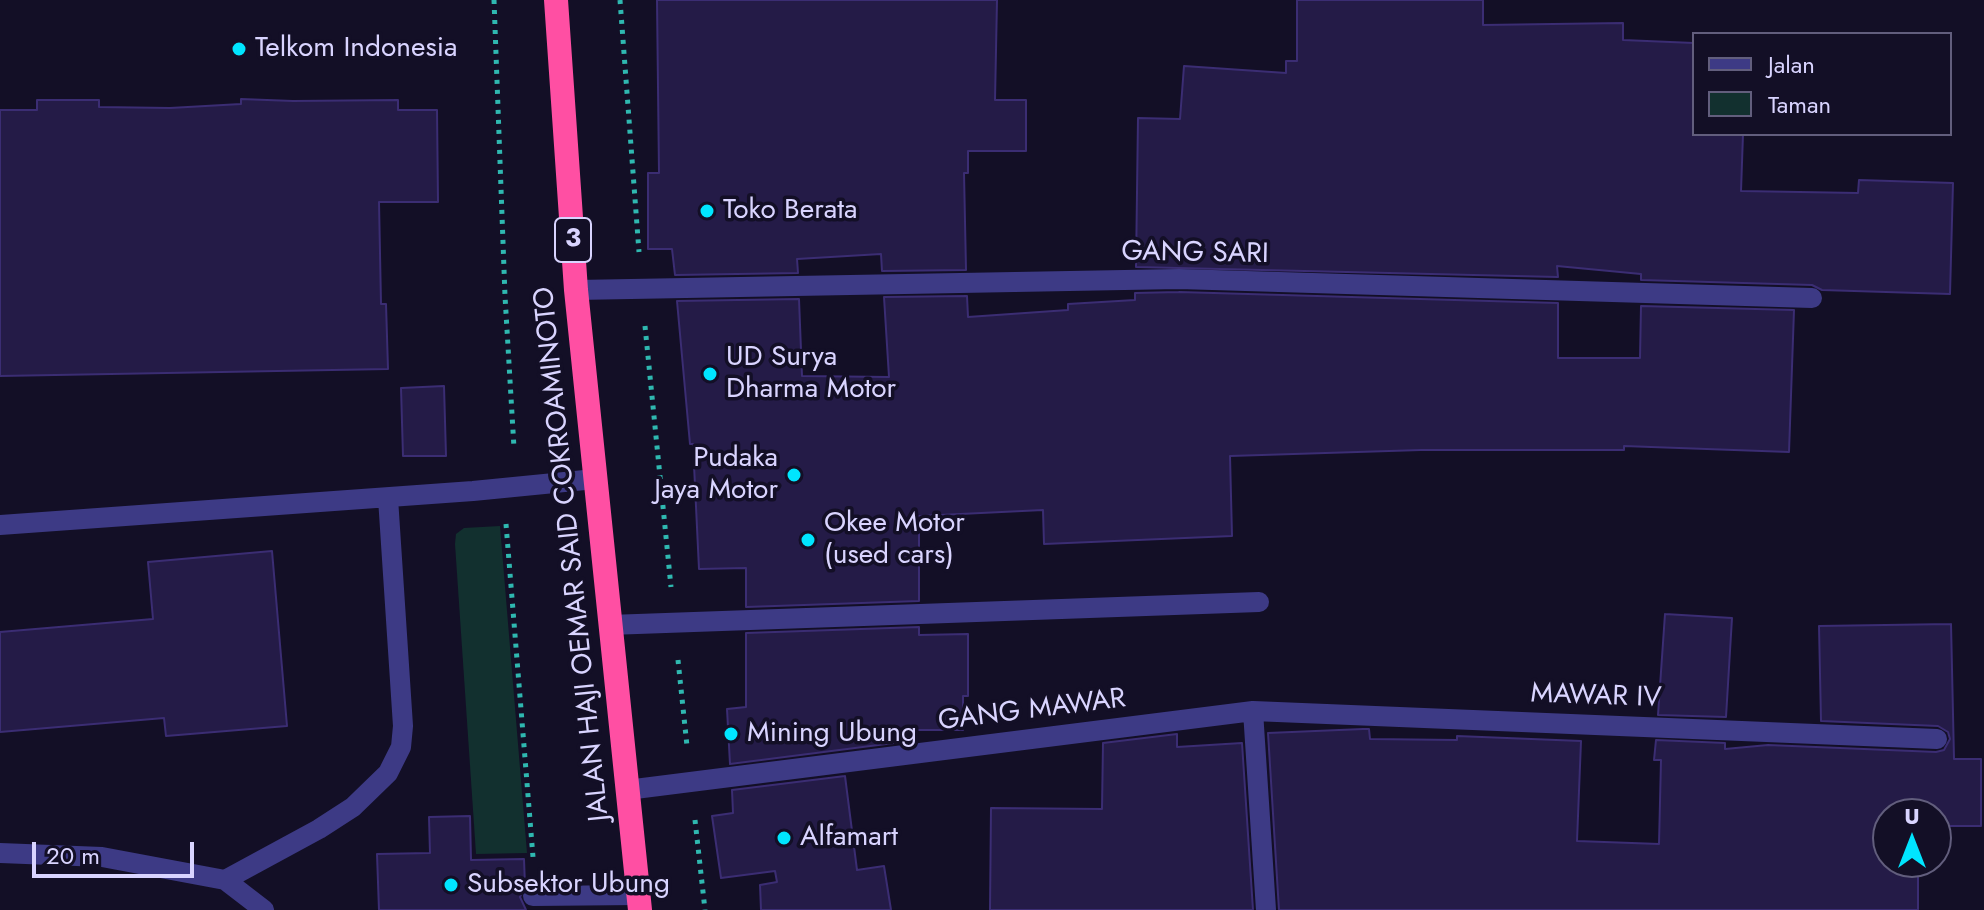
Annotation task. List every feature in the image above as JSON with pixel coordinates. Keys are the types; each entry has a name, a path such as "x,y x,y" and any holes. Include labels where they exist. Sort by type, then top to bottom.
{"highway":[{"name":"JALAN HAJI OEMAR SAID COKROAMINOTO","path":"556,0 576,290 639,902"}],"street":[{"name":"GANG SARI","path":"576,290 1179,279 1812,298"},
{"path":"0,525 388,498 595,479"},
{"path":"225,880 353,807 388,773 401,747 403,726 388,498"},
{"path":"609,625 1259,602"},
{"path":"1253,711 1266,910"},
{"name":"GANG MAWAR","path":"627,790 1253,711"},
{"name":"MAWAR IV","path":"1253,711 1937,739"},
{"path":"0,853 102,857 225,880 264,910"},
{"path":"535,896 639,902"}],"path":[{"path":"494,0 514,447 503,489 535,896"},
{"path":"620,0 641,289 705,910"}],"green space":[{"path":"500,526 527,853 476,854 455,544 456,534 464,528"}],"building":[{"path":"657,0 997,0 995,100 1026,100 1026,151 968,151 968,173 964,173 966,270 882,271 881,254 797,259 798,273 675,275 672,249 648,249 648,173 659,173"},
{"path":"1297,0 1483,0 1483,25 1623,23 1623,40 1692,43 1692,136 1743,136 1741,191 1858,193 1859,180 1953,183 1950,294 1822,290 1812,285 1641,280 1641,274 1557,266 1558,277 1136,267 1138,118 1180,119 1184,66 1286,73 1286,61 1297,61"},
{"path":"241,99 398,100 398,110 437,110 438,202 379,202 381,304 386,304 388,369 0,376 0,110 37,110 37,100 99,100 99,107 170,108 241,104"},
{"path":"1135,293 1558,303 1558,358 1640,358 1641,306 1794,310 1789,452 1624,446 1624,450 1421,450 1230,456 1232,536 1044,544 1043,510 919,516 919,601 746,607 746,568 699,569 693,444 690,444 677,301 799,299 802,376 889,377 884,297 967,296 968,317 1068,310 1068,304 1135,300"},
{"path":"444,386 446,456 403,456 401,388"},
{"path":"272,551 287,726 166,736 164,718 0,732 0,632 153,619 148,562"},
{"path":"1665,614 1732,618 1726,717 1658,715"},
{"path":"1951,624 1954,759 1981,759 1981,826 1952,826 1952,798 1872,798 1872,878 1918,878 1918,910 1279,910 1268,733 1369,729 1370,739 1457,740 1457,736 1581,741 1577,841 1659,844 1661,760 1654,760 1656,740 1725,743 1725,749 1768,745 1944,750 1950,739 1948,732 1938,726 1821,721 1819,626"},
{"path":"919,627 919,635 968,634 968,696 963,696 963,730 893,730 894,743 730,764 727,709 746,707 746,633"},
{"path":"1177,734 1177,747 1242,743 1253,910 990,910 991,808 1102,809 1103,743"},
{"path":"845,776 857,870 884,866 891,910 761,910 760,885 777,882 775,871 721,878 712,816 733,813 732,790"},
{"name":"Subsektor Ubung","path":"470,816 471,860 524,859 525,886 520,897 526,910 379,910 377,854 430,853 429,817"}],"place":[{"name":"Telkom Indonesia","path":"239,49"},
{"name":"Toko Berata","path":"707,211"},
{"name":"UD Surya Dharma Motor","path":"710,374"},
{"name":"Pudaka Jaya Motor","path":"794,475"},
{"name":"Okee Motor (used cars)","path":"808,540"},
{"name":"Mining Ubung","path":"731,734"},
{"name":"Alfamart","path":"784,838"},
{"name":"Subsektor Ubung","path":"451,885"}]}
